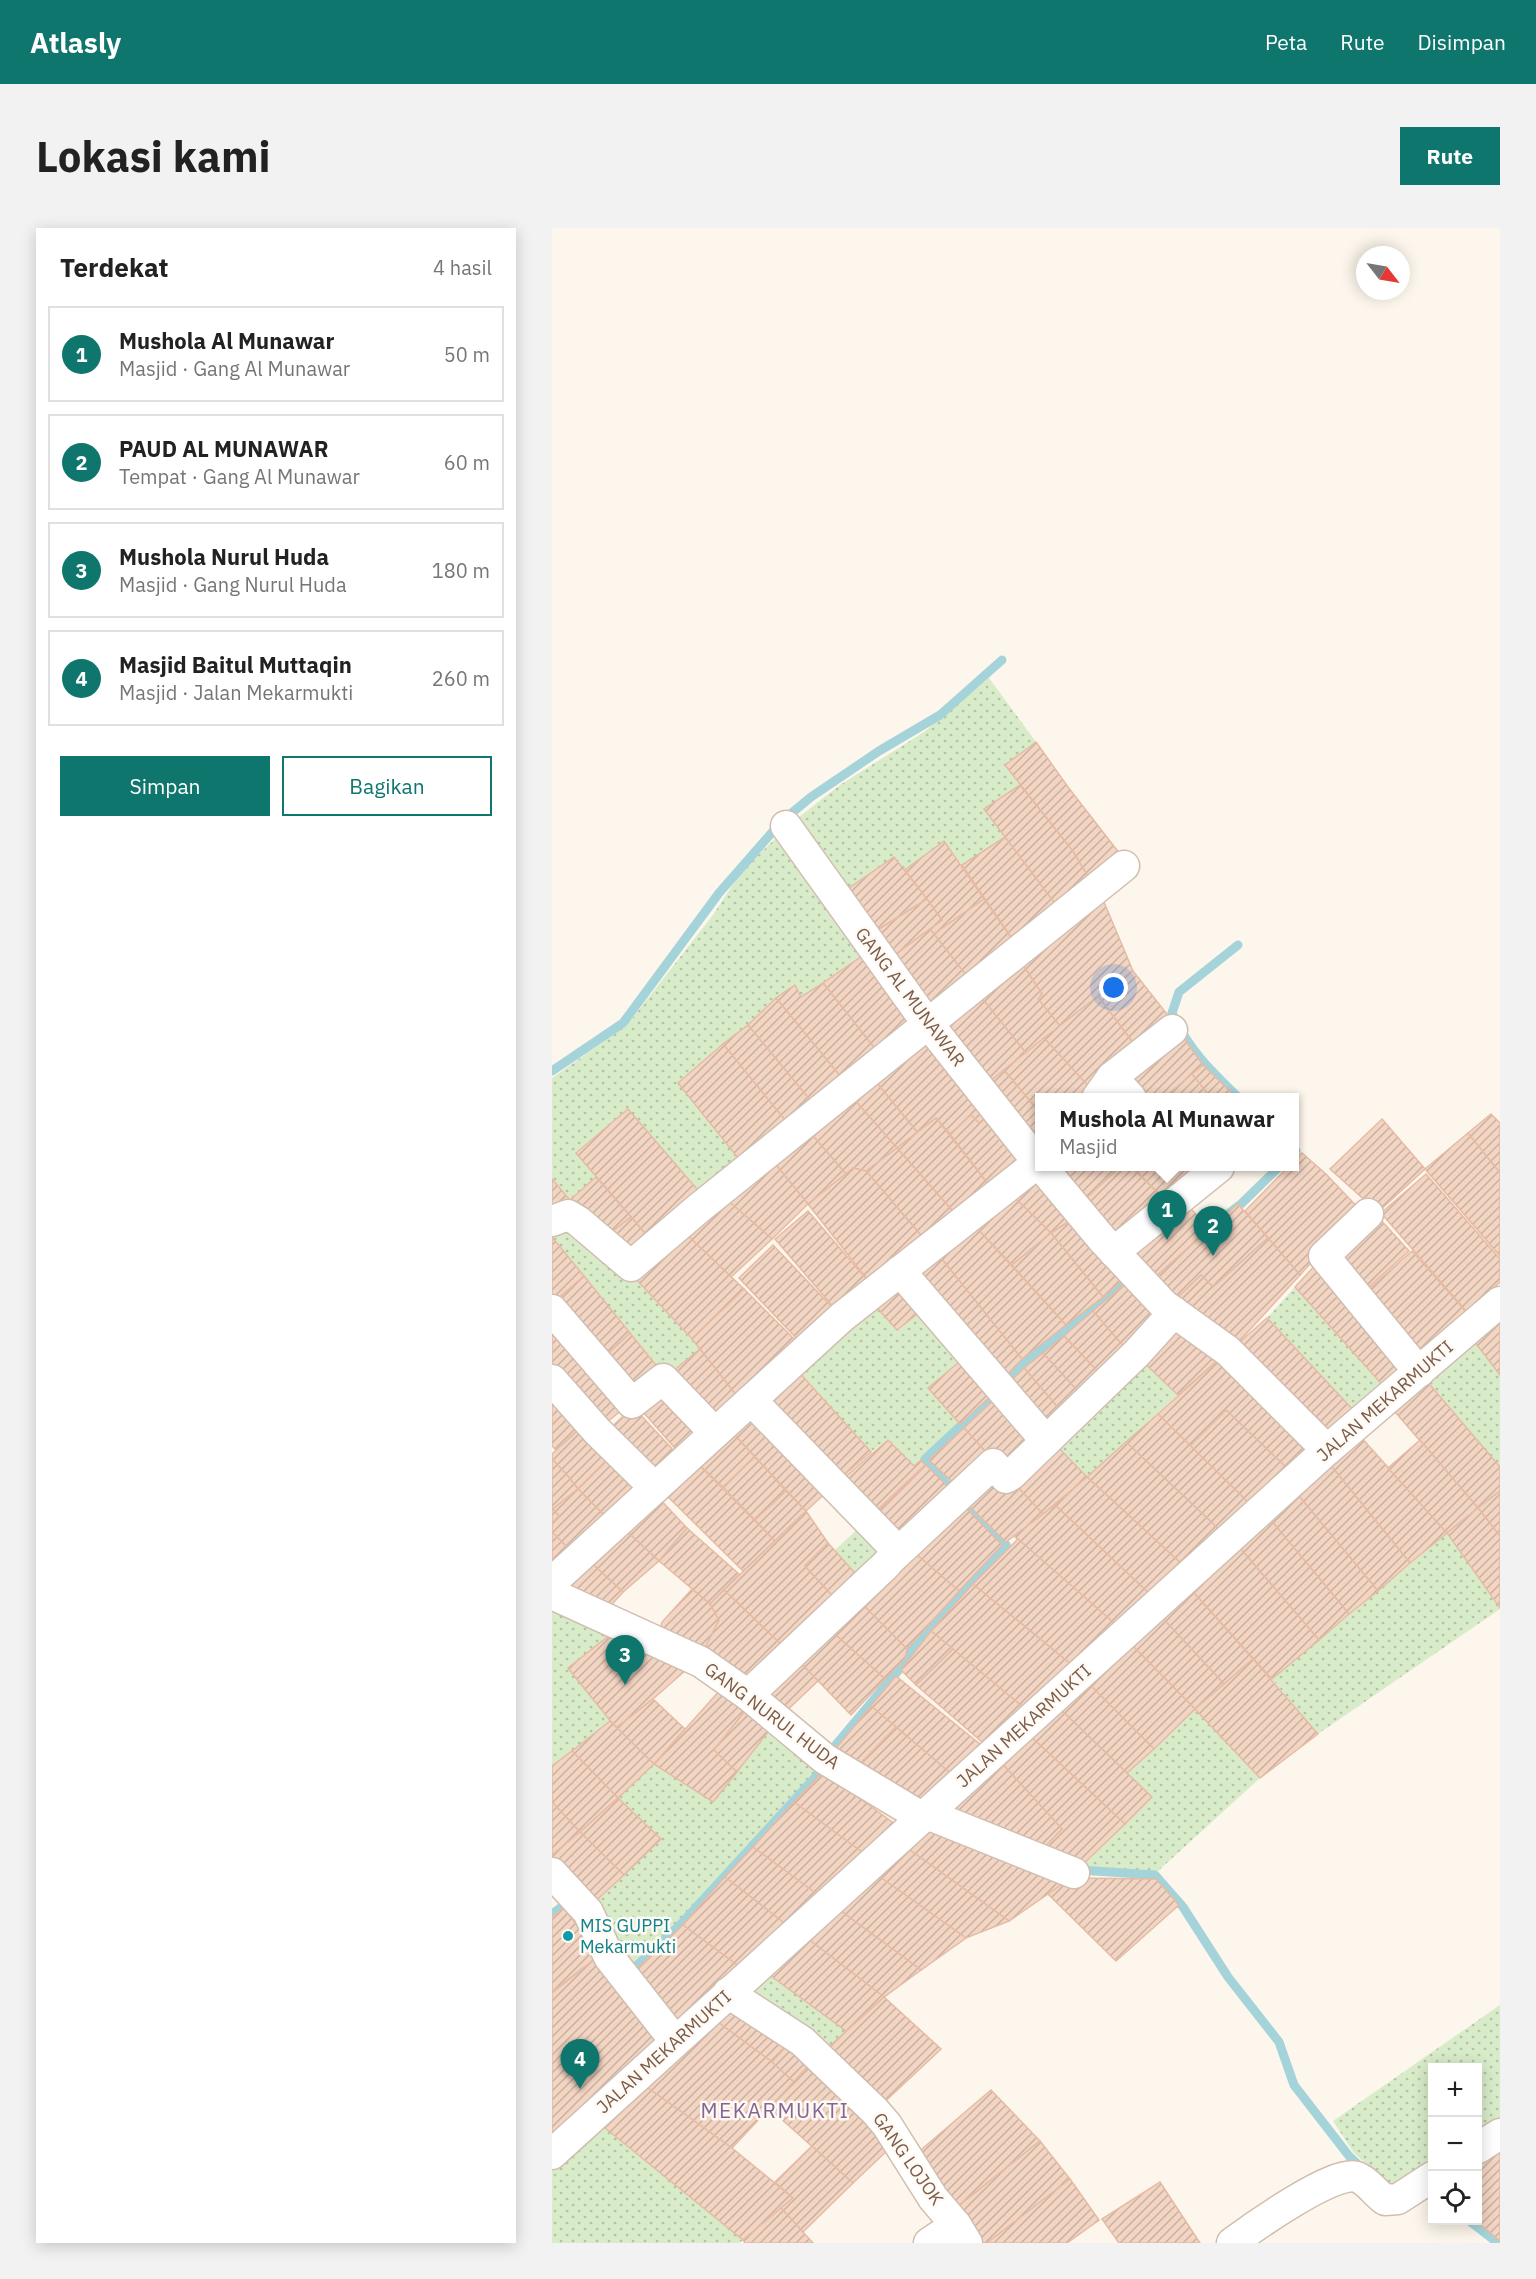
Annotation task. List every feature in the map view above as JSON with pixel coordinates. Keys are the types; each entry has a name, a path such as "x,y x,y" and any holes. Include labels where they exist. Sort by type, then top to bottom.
{"street":[{"name":"GANG AL MUNAWAR","path":"786,826 928,1024 1035,1159"},
{"path":"552,1221 568,1215 631,1266 699,1208 1124,866"},
{"path":"1113,1091 1172,1030"},
{"path":"552,1582 842,1317 1035,1167"},
{"name":"GANG AL MUNAWAR","path":"1045,1171 1113,1252 1164,1305 1228,1351 1327,1450"},
{"path":"1113,1252 1204,1171"},
{"path":"1368,1214 1324,1256 1419,1372"},
{"path":"900,1271 1047,1441"},
{"name":"JALAN MEKARMUKTI","path":"552,2154 1327,1450 1500,1302"},
{"path":"552,1310 632,1403 663,1379 715,1433"},
{"path":"748,1695 993,1464 1006,1478 1137,1353 1174,1312"},
{"path":"552,1380 597,1431 655,1488"},
{"path":"751,1400 891,1544 893,1557"},
{"name":"GANG NURUL HUDA","path":"552,1594 701,1662 748,1695 825,1759 925,1816 1074,1873"},
{"path":"552,1873 588,1912 609,1957 675,2041"},
{"name":"GANG LOJOK","path":"728,1993 802,2041 875,2111 887,2125 933,2198 961,2234"},
{"path":"1482,2145 1500,2134"},
{"path":"1232,2243 1269,2217 1336,2178 1358,2177 1385,2200 1398,2199 1428,2180"},
{"path":"929,2243 961,2234"}],"green space":[{"path":"989,678 1036,742 1005,765 1020,785 984,809 1005,837 962,865 944,841 905,870 894,857 842,893 790,824 840,785 924,732"},
{"path":"782,832 868,952 801,997 795,985 776,998 748,1025 742,1163 702,1195 628,1109 576,1152 596,1177 570,1200 552,1179 552,1078 627,1025 713,915 741,872"},
{"path":"566,1224 634,1277 700,1349 666,1377 552,1237 552,1230"},
{"path":"1295,1287 1386,1389 1356,1413 1267,1318"},
{"path":"872,1302 897,1330 925,1308 964,1358 960,1424 914,1466 888,1439 871,1452 796,1369"},
{"path":"1471,1337 1500,1375 1500,1467 1425,1379"},
{"path":"1137,1356 1178,1395 1087,1477 1051,1440"},
{"path":"865,1522 889,1548 863,1582 834,1551"},
{"path":"1447,1533 1500,1609 1318,1734 1272,1679"},
{"path":"552,1602 615,1631 568,1668 610,1721 552,1766"},
{"path":"1195,1709 1260,1778 1157,1872 1078,1869 1152,1798 1127,1773"},
{"path":"771,1728 819,1769 679,1922 629,1971 590,1906 624,1875 618,1798 654,1764 713,1802"},
{"path":"763,1970 846,2031 821,2054 736,1994"},
{"path":"1500,2005 1500,2126 1482,2137 1482,2063 1428,2063 1428,2171 1396,2191 1354,2153 1333,2121"},
{"path":"599,2123 743,2240 739,2243 552,2243 552,2165"}],"building":[{"path":"1036,742 1123,858 1092,883 1072,850 1005,765"},
{"path":"1020,785 1072,850 1092,883 1059,909 984,809"},
{"path":"1005,837 1059,909 1017,946 962,865"},
{"path":"944,841 984,899 934,934 930,929 942,920 905,870"},
{"path":"894,857 927,899 871,934 842,893"},
{"path":"1101,895 1133,971 1060,1026 1038,999 1042,994 1019,959"},
{"path":"927,899 942,920 888,960 871,934"},
{"path":"984,899 1017,946 973,984 934,934"},
{"path":"930,929 973,984 931,1017 888,960"},
{"path":"868,952 918,1022 880,1055 823,983"},
{"path":"1019,959 1042,994 1038,999 1060,1026 1026,1053 977,992"},
{"path":"1133,971 1170,1018 1137,1048 1098,996"},
{"path":"823,983 880,1055 845,1082 776,998 795,985 801,997"},
{"path":"977,992 1026,1053 984,1086 939,1025"},
{"path":"1098,996 1137,1048 1092,1090 1044,1038"},
{"path":"776,998 845,1082 815,1106 748,1025"},
{"path":"748,1025 815,1106 789,1125 723,1044"},
{"path":"1180,1033 1203,1065 1170,1093 1134,1093 1124,1080"},
{"path":"929,1034 991,1113 979,1123 971,1115 950,1134 936,1118 917,1132 872,1077"},
{"path":"1044,1038 1092,1090 1090,1093 1035,1093 1035,1107 1004,1070"},
{"path":"723,1044 789,1125 742,1163 678,1083"},
{"path":"1203,1065 1232,1093 1207,1093 1192,1074"},
{"path":"1004,1070 1035,1107 1035,1147 984,1086"},
{"path":"1192,1074 1207,1093 1170,1093"},
{"path":"872,1077 917,1132 897,1148 851,1096"},
{"path":"851,1096 897,1148 866,1171 853,1168 846,1174 808,1130"},
{"path":"628,1109 702,1195 650,1239 576,1153"},
{"path":"991,1113 1027,1162 992,1189 950,1134 971,1115 979,1123"},
{"path":"1491,1114 1500,1123 1500,1173 1468,1133"},
{"path":"936,1118 992,1189 957,1216 897,1148"},
{"path":"1382,1119 1425,1169 1378,1212 1330,1169"},
{"path":"808,1130 846,1174 808,1204 772,1160"},
{"path":"1468,1133 1500,1173 1500,1256 1425,1169"},
{"path":"897,1148 957,1216 925,1240 866,1171"},
{"path":"1302,1153 1326,1174 1363,1213 1300,1275 1245,1211 1284,1171 1299,1171 1299,1156"},
{"path":"772,1160 808,1204 772,1239 725,1198"},
{"path":"853,1168 866,1171 925,1240 871,1284 808,1204"},
{"path":"1052,1171 1116,1171 1081,1203"},
{"path":"1116,1171 1135,1171 1163,1198 1114,1239 1081,1203"},
{"path":"1137,1171 1186,1171 1191,1177 1163,1198"},
{"path":"1036,1174 1073,1219 1051,1233 1011,1194"},
{"path":"1426,1174 1500,1259 1500,1282 1467,1312 1381,1213"},
{"path":"596,1177 631,1217 605,1237 570,1200"},
{"path":"552,1179 570,1200 552,1213"},
{"path":"1011,1194 1051,1233 1012,1265 974,1225"},
{"path":"725,1198 772,1239 731,1277 685,1233"},
{"path":"1185,1202 1209,1229 1151,1281 1122,1251"},
{"path":"1238,1204 1268,1238 1213,1287 1201,1275 1170,1305 1151,1281"},
{"path":"808,1211 868,1281 835,1309 775,1239"},
{"path":"631,1217 650,1239 629,1259 605,1237"},
{"path":"1378,1217 1409,1251 1361,1294 1331,1260"},
{"path":"1073,1219 1126,1277 1103,1297 1051,1233"},
{"path":"974,1225 1066,1325 1022,1359 937,1253"},
{"path":"685,1233 744,1289 692,1339 634,1277"},
{"path":"1051,1233 1103,1297 1066,1325 1012,1265"},
{"path":"552,1237 584,1276 552,1304"},
{"path":"1268,1238 1300,1275 1234,1347 1170,1305 1201,1275 1213,1287"},
{"path":"773,1245 832,1307 797,1339 739,1278"},
{"path":"1412,1251 1468,1314 1417,1360 1361,1296"},
{"path":"937,1253 1022,1359 1000,1382 910,1274"},
{"path":"1320,1260 1410,1368 1386,1389 1295,1287"},
{"path":"584,1276 630,1333 600,1361 552,1304"},
{"path":"900,1278 925,1308 897,1330 872,1302"},
{"path":"1131,1279 1167,1314 1131,1355 1093,1311"},
{"path":"744,1289 798,1343 740,1400 692,1339"},
{"path":"1093,1311 1131,1355 1105,1379 1064,1336"},
{"path":"1500,1311 1500,1375 1471,1337"},
{"path":"552,1312 630,1403 599,1429 552,1376"},
{"path":"1175,1318 1225,1354 1178,1395 1137,1356"},
{"path":"1267,1318 1356,1413 1324,1442 1234,1347"},
{"path":"630,1333 663,1374 632,1401 600,1361"},
{"path":"1064,1336 1105,1379 1085,1399 1043,1353"},
{"path":"700,1349 740,1400 710,1425 666,1377"},
{"path":"1043,1353 1085,1399 1067,1418 1024,1368"},
{"path":"1225,1354 1316,1449 1291,1472 1226,1410 1190,1446 1158,1414"},
{"path":"964,1358 993,1394 960,1424 928,1388"},
{"path":"1024,1368 1067,1418 1047,1438 1003,1389"},
{"path":"796,1369 871,1452 836,1482 758,1403"},
{"path":"1425,1379 1500,1467 1500,1491 1478,1508 1390,1406"},
{"path":"663,1382 706,1432 680,1454 637,1405"},
{"path":"552,1383 587,1422 556,1450 552,1446"},
{"path":"997,1397 1039,1446 1007,1475 964,1428"},
{"path":"633,1407 677,1454 648,1480 605,1433"},
{"path":"752,1408 830,1489 806,1511 728,1428"},
{"path":"1226,1410 1291,1472 1253,1507 1190,1446"},
{"path":"1158,1414 1253,1507 1224,1534 1126,1442"},
{"path":"587,1422 615,1453 578,1489 552,1459 552,1454"},
{"path":"728,1428 755,1457 723,1487 693,1459"},
{"path":"964,1428 994,1461 960,1489 929,1460"},
{"path":"1359,1435 1447,1533 1410,1563 1328,1462"},
{"path":"888,1440 914,1466 921,1460 925,1465 871,1516 838,1483"},
{"path":"1051,1440 1087,1477 1043,1514 1009,1478"},
{"path":"1420,1440 1478,1508 1447,1533 1388,1468"},
{"path":"1126,1442 1224,1534 1186,1568 1087,1477"},
{"path":"615,1453 648,1484 609,1520 578,1489"},
{"path":"755,1457 786,1491 755,1520 723,1487"},
{"path":"552,1459 578,1489 553,1509 559,1516 552,1523"},
{"path":"693,1459 775,1541 743,1571 660,1489"},
{"path":"1328,1462 1410,1563 1378,1591 1294,1490"},
{"path":"926,1465 955,1494 899,1549 871,1518"},
{"path":"994,1468 1009,1478 1043,1514 1006,1542 961,1498"},
{"path":"1087,1477 1186,1568 1155,1599 1055,1505"},
{"path":"578,1489 609,1520 572,1552 552,1532 552,1523 559,1516 553,1509"},
{"path":"1294,1490 1378,1591 1349,1614 1265,1513"},
{"path":"786,1491 806,1511 775,1541 755,1520"},
{"path":"1500,1491 1500,1536 1478,1508"},
{"path":"656,1495 687,1528 659,1561 621,1526"},
{"path":"959,1501 1002,1545 959,1591 908,1547"},
{"path":"1055,1505 1155,1599 1121,1629 1014,1536"},
{"path":"1478,1508 1500,1536 1500,1608 1447,1533"},
{"path":"806,1511 828,1543 805,1566 839,1603 788,1651 724,1590"},
{"path":"1265,1513 1349,1614 1319,1640 1234,1541"},
{"path":"621,1526 659,1561 623,1592 587,1559"},
{"path":"687,1528 739,1574 710,1604 659,1561"},
{"path":"552,1532 572,1552 552,1574"},
{"path":"1018,1539 1121,1629 1078,1670 973,1584"},
{"path":"1234,1541 1319,1640 1272,1679 1186,1584"},
{"path":"828,1543 863,1582 839,1603 805,1566"},
{"path":"908,1547 959,1591 907,1649 858,1600"},
{"path":"587,1559 623,1592 604,1613 554,1589"},
{"path":"973,1584 1078,1670 1029,1712 931,1631"},
{"path":"1186,1584 1253,1659 1224,1684 1156,1611"},
{"path":"692,1589 710,1604 719,1620 701,1656 658,1638 662,1622"},
{"path":"724,1590 788,1651 751,1687 701,1656 719,1620 710,1604"},
{"path":"858,1600 907,1649 905,1658 885,1679 828,1628"},
{"path":"1156,1611 1224,1684 1195,1709 1126,1639"},
{"path":"828,1628 885,1679 851,1715 796,1658"},
{"path":"615,1631 686,1670 616,1728 568,1668"},
{"path":"931,1631 953,1649 916,1685 901,1670"},
{"path":"1126,1639 1195,1709 1154,1749 1084,1679"},
{"path":"953,1649 1029,1712 989,1748 916,1685"},
{"path":"796,1658 818,1681 783,1714 758,1694"},
{"path":"1253,1659 1318,1734 1260,1778 1195,1709"},
{"path":"896,1676 986,1749 955,1777 871,1706"},
{"path":"1084,1679 1154,1749 1127,1773 1056,1705"},
{"path":"721,1689 749,1706 714,1750 737,1772 713,1802 654,1764"},
{"path":"653,1699 685,1729 654,1764 616,1728"},
{"path":"1056,1705 1152,1797 1125,1824 1026,1732"},
{"path":"749,1706 771,1728 737,1772 714,1750"},
{"path":"871,1706 896,1727 858,1766 833,1752"},
{"path":"610,1721 654,1764 618,1798 572,1751"},
{"path":"896,1727 955,1777 923,1807 858,1766"},
{"path":"1026,1732 1125,1824 1078,1869 1037,1855 1062,1829 997,1758"},
{"path":"572,1751 618,1798 580,1832 552,1802 552,1766"},
{"path":"997,1758 1062,1829 1037,1855 935,1813"},
{"path":"823,1772 902,1829 870,1858 794,1802"},
{"path":"618,1798 661,1839 624,1875 580,1832"},
{"path":"552,1802 580,1832 552,1855"},
{"path":"794,1802 870,1858 825,1900 753,1847"},
{"path":"931,1820 1071,1878 1009,1921 903,1845"},
{"path":"580,1832 624,1875 590,1906 552,1868 552,1855"},
{"path":"903,1845 1009,1921 966,1938 873,1872"},
{"path":"753,1847 825,1900 792,1929 725,1877"},
{"path":"873,1872 966,1938 921,1970 834,1906"},
{"path":"725,1877 792,1929 744,1970 683,1925"},
{"path":"1071,1878 1156,1879 1179,1905 1116,1961 1048,1894"},
{"path":"834,1906 921,1970 884,1997 803,1935"},
{"name":"MIS GUPPI Mekarmukti","path":"564,1908 600,1955 552,1992 552,1917"},
{"path":"683,1925 744,1970 676,2032 631,1975"},
{"path":"803,1935 884,1997 846,2031 763,1970"},
{"path":"600,1955 665,2040 552,2138 552,1993"},
{"path":"884,1997 941,2049 877,2109 821,2054"},
{"path":"728,1999 791,2041 772,2062 711,2017"},
{"path":"711,2017 772,2062 794,2082 732,2148 641,2083"},
{"path":"791,2041 814,2060 794,2082 772,2062"},
{"path":"814,2060 892,2146 853,2183 769,2108"},
{"path":"641,2083 732,2148 793,2198 743,2240 599,2123"},
{"path":"991,2090 1040,2141 951,2212 909,2160"},
{"path":"1040,2141 1070,2179 987,2243 973,2243 951,2212"},
{"path":"812,2146 853,2183 803,2232 781,2208 793,2198 775,2182"},
{"path":"1500,2146 1500,2241 1481,2225 1482,2158"},
{"path":"1070,2179 1099,2220 1067,2243 987,2243"},
{"path":"1160,2182 1200,2243 1119,2243 1102,2219"},
{"path":"781,2208 813,2243 745,2243 743,2240"}],"waterway":[{"path":"552,1071 623,1023 719,893 782,821 811,797 879,751 940,715 1002,660"},
{"path":"1234,1093 1193,1049 1172,1013 1179,992 1238,945"},
{"path":"1200,1235 1241,1204 1275,1171"},
{"path":"628,1974 680,1925 820,1772 830,1752 907,1660 915,1644 1006,1545 958,1497 925,1459 998,1391 1022,1365 1132,1277"},
{"path":"1079,1870 1155,1875 1183,1907 1228,1977 1279,2042 1294,2085 1349,2156 1363,2169"},
{"path":"552,1914 564,1905 569,1911"},
{"path":"1475,2225 1498,2243"}],"place":[{"name":"Mushola Al Munawar","path":"1167,1240"},
{"name":"PAUD AL MUNAWAR","path":"1213,1256"},
{"name":"Mushola Nurul Huda","path":"625,1685"},
{"name":"MIS GUPPI Mekarmukti","path":"568,1936"},
{"name":"Masjid Baitul Muttaqin","path":"580,2089"}],"district":[{"name":"MEKARMUKTI","path":"775,2111"}]}
